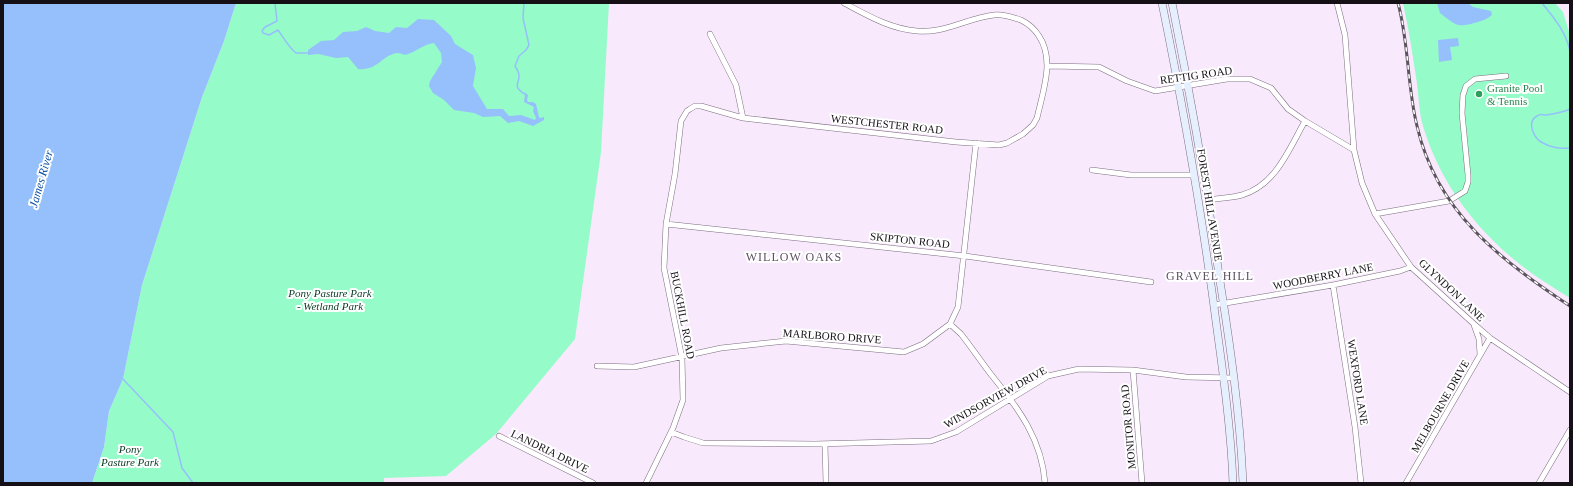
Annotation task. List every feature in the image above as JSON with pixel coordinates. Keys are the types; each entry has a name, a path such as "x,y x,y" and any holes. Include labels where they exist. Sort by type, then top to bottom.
{"main road":[{"name":"FOREST HILL AVENUE","path":"1162,3 1180,88 1214,305 1230,430 1233,483"},
{"name":"FOREST HILL AVENUE","path":"1172,3 1189,87 1224,304 1240,439 1243,483"}],"street":[{"path":"844,3 890,25 917,31 945,30 994,15 1015,18 1032,27 1038,34 1044,44 1048,59 1048,66"},
{"name":"GLYNDON LANE","path":"1337,3 1345,35 1354,150 1362,183 1375,214 1411,267 1490,338 1570,392"},
{"path":"710,34 736,85 743,118"},
{"name":"RETTIG ROAD","path":"1048,66 1100,67 1127,81 1155,91 1227,80 1250,79 1271,88 1288,109 1305,121 1354,150"},
{"name":"WESTCHESTER ROAD","path":"681,121 687,111 695,106 701,106 743,118 999,145 1007,143 1023,134 1037,118 1048,66"},
{"path":"1375,214 1449,201 1465,191 1468,182 1468,175 1462,113 1463,95 1466,86 1475,79 1506,76"},
{"name":"BUCKHILL ROAD","path":"646,483 671,432 683,400 682,358 664,268 666,224 675,174 681,121"},
{"path":"1208,200 1241,195 1259,188 1278,169 1305,121"},
{"path":"976,143 965,256 958,307 950,324 962,334 1012,399 1023,416 1032,434 1044,466 1045,483"},
{"path":"1092,170 1131,175 1194,175"},
{"name":"SKIPTON ROAD","path":"666,224 965,256 1151,282"},
{"name":"WOODBERRY LANE","path":"1214,305 1333,285 1400,271 1411,267"},
{"name":"WEXFORD LANE","path":"1333,285 1361,483"},
{"name":"MARLBORO DRIVE","path":"597,366 634,367 682,358 721,348 786,341 904,352 923,344 950,324"},
{"path":"1474,324 1479,339 1480,355"},
{"name":"MELBOURNE DRIVE","path":"1406,483 1490,338"},
{"name":"WINDSORVIEW DRIVE","path":"671,432 703,442 825,444 931,442 956,432 1048,376 1079,369 1133,370 1186,377 1233,378"},
{"name":"MONITOR ROAD","path":"1133,370 1142,483"},
{"path":"1539,483 1570,430"},
{"name":"LANDRIA DRIVE","path":"499,436 593,483"},
{"path":"825,444 826,483"}],"green space":[{"name":"Pony Pasture Park - Wetland Park","path":"236,3 609,3 601,152 575,339 496,434 446,476 384,478 384,483 92,483 104,447 109,411 123,379 142,285 202,97 224,41"},
{"path":"1403,3 1555,3 1563,12 1570,35 1570,298 1522,266 1490,237 1462,204 1439,167 1423,126"}],"water":[{"name":"James River","path":"3,3 236,3 224,41 202,97 142,285 123,379 109,411 104,447 92,483 3,483"},
{"path":"1437,3 1468,3 1473,7 1491,11 1492,15 1478,22 1457,25 1440,13"},
{"path":"418,19 434,20 451,36 455,44 473,55 476,68 473,86 487,109 503,109 509,116 521,115 535,120 536,118 533,111 534,107 524,102 524,92 528,95 528,102 533,102 536,104 539,117 544,117 544,120 533,126 519,121 508,123 500,116 483,117 474,113 454,110 444,100 433,93 429,86 430,81 442,62 441,53 434,43 407,55 397,53 392,54 370,68 365,69 358,69 348,57 336,58 318,54 308,55 308,50 321,41 334,40 343,32 357,31 366,27 375,31 389,33 396,27 407,28"},
{"path":"1458,38 1459,46 1450,47 1452,60 1439,62 1438,40"}],"waterway":[{"path":"275,3 277,21 265,27 262,31 263,33 269,35 278,30 296,53 308,53"},
{"path":"523,93 517,87 519,75 515,66 519,56 529,45 523,18 524,3"},
{"path":"1542,3 1563,31 1570,51"},
{"path":"1570,109 1546,115 1538,115 1532,122 1532,130 1540,141 1556,148 1570,148"},
{"path":"123,379 173,432 182,468 193,483"}],"railway":[{"path":"1398,3 1402,18 1411,96 1417,126 1426,157 1440,184 1456,209 1475,231 1496,251 1519,270 1570,306"}],"place":[{"name":"Granite Pool & Tennis","path":"1479,94"}],"district":[{"name":"WILLOW OAKS","path":"794,257"},
{"name":"GRAVEL HILL","path":"1210,276"}],"park label":[{"name":"Pony Pasture Park","path":"130,455"}]}
